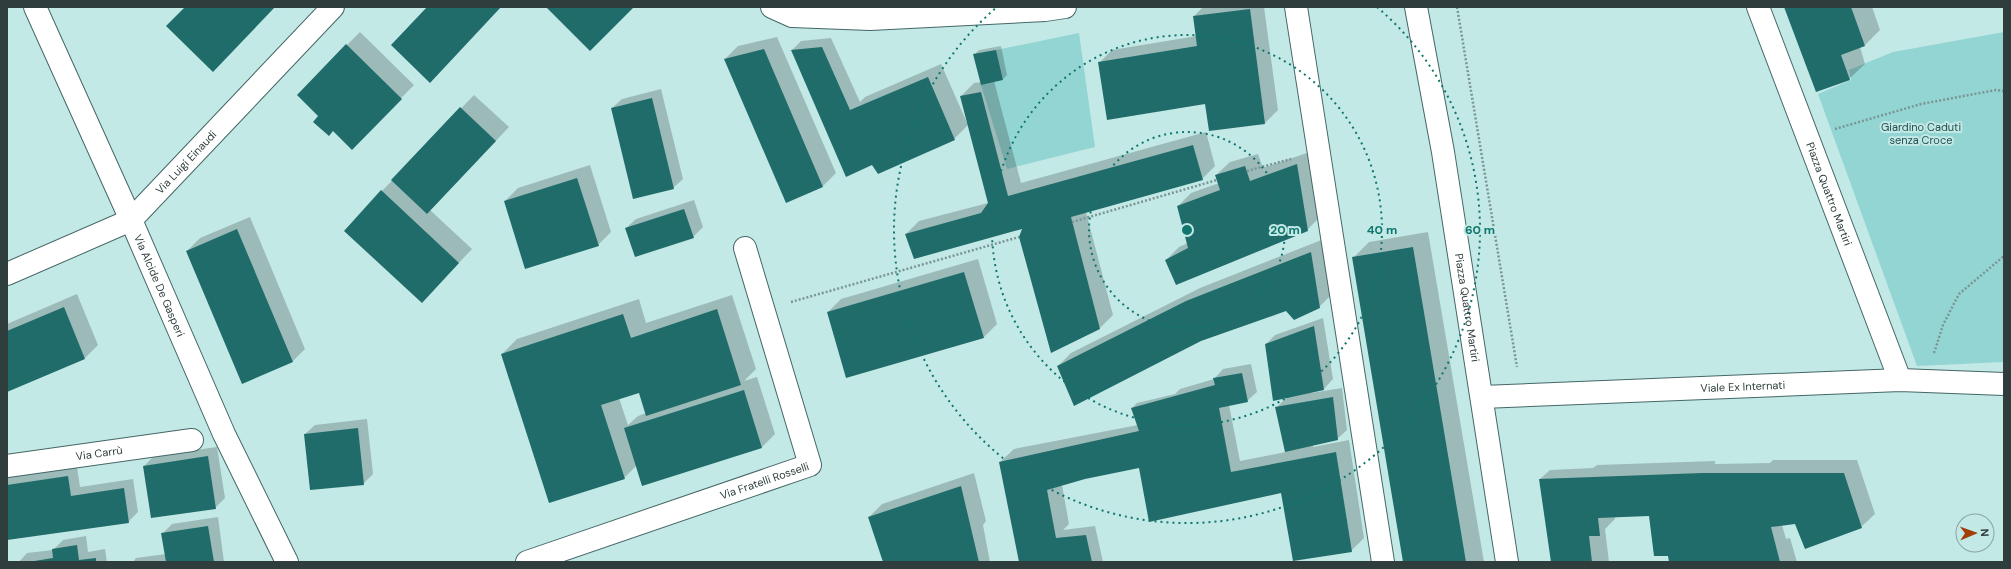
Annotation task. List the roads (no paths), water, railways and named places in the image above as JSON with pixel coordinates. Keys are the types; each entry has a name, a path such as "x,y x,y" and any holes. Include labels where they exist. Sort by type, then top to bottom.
{"street":[{"name":"Via Alcide De Gasperi","path":"35,7 131,220 224,434 287,562"},
{"name":"Via Luigi Einaudi","path":"7,274 131,220 333,7"},
{"path":"772,7 792,16 870,19 1045,10 1065,7"},
{"path":"1296,7 1383,562"},
{"name":"Piazza Quattro Martiri","path":"1416,7 1443,152 1507,562"},
{"name":"Piazza Quattro Martiri","path":"1758,7 1900,380"},
{"name":"Via Fratelli Rosselli","path":"527,562 810,465 745,248"},
{"name":"Viale Ex Internati","path":"1482,397 1900,380 2004,384"},
{"name":"Via Carrù","path":"7,466 192,440"}],"park label":[{"name":"Giardino Caduti senza Croce","path":"1921,133"}]}
